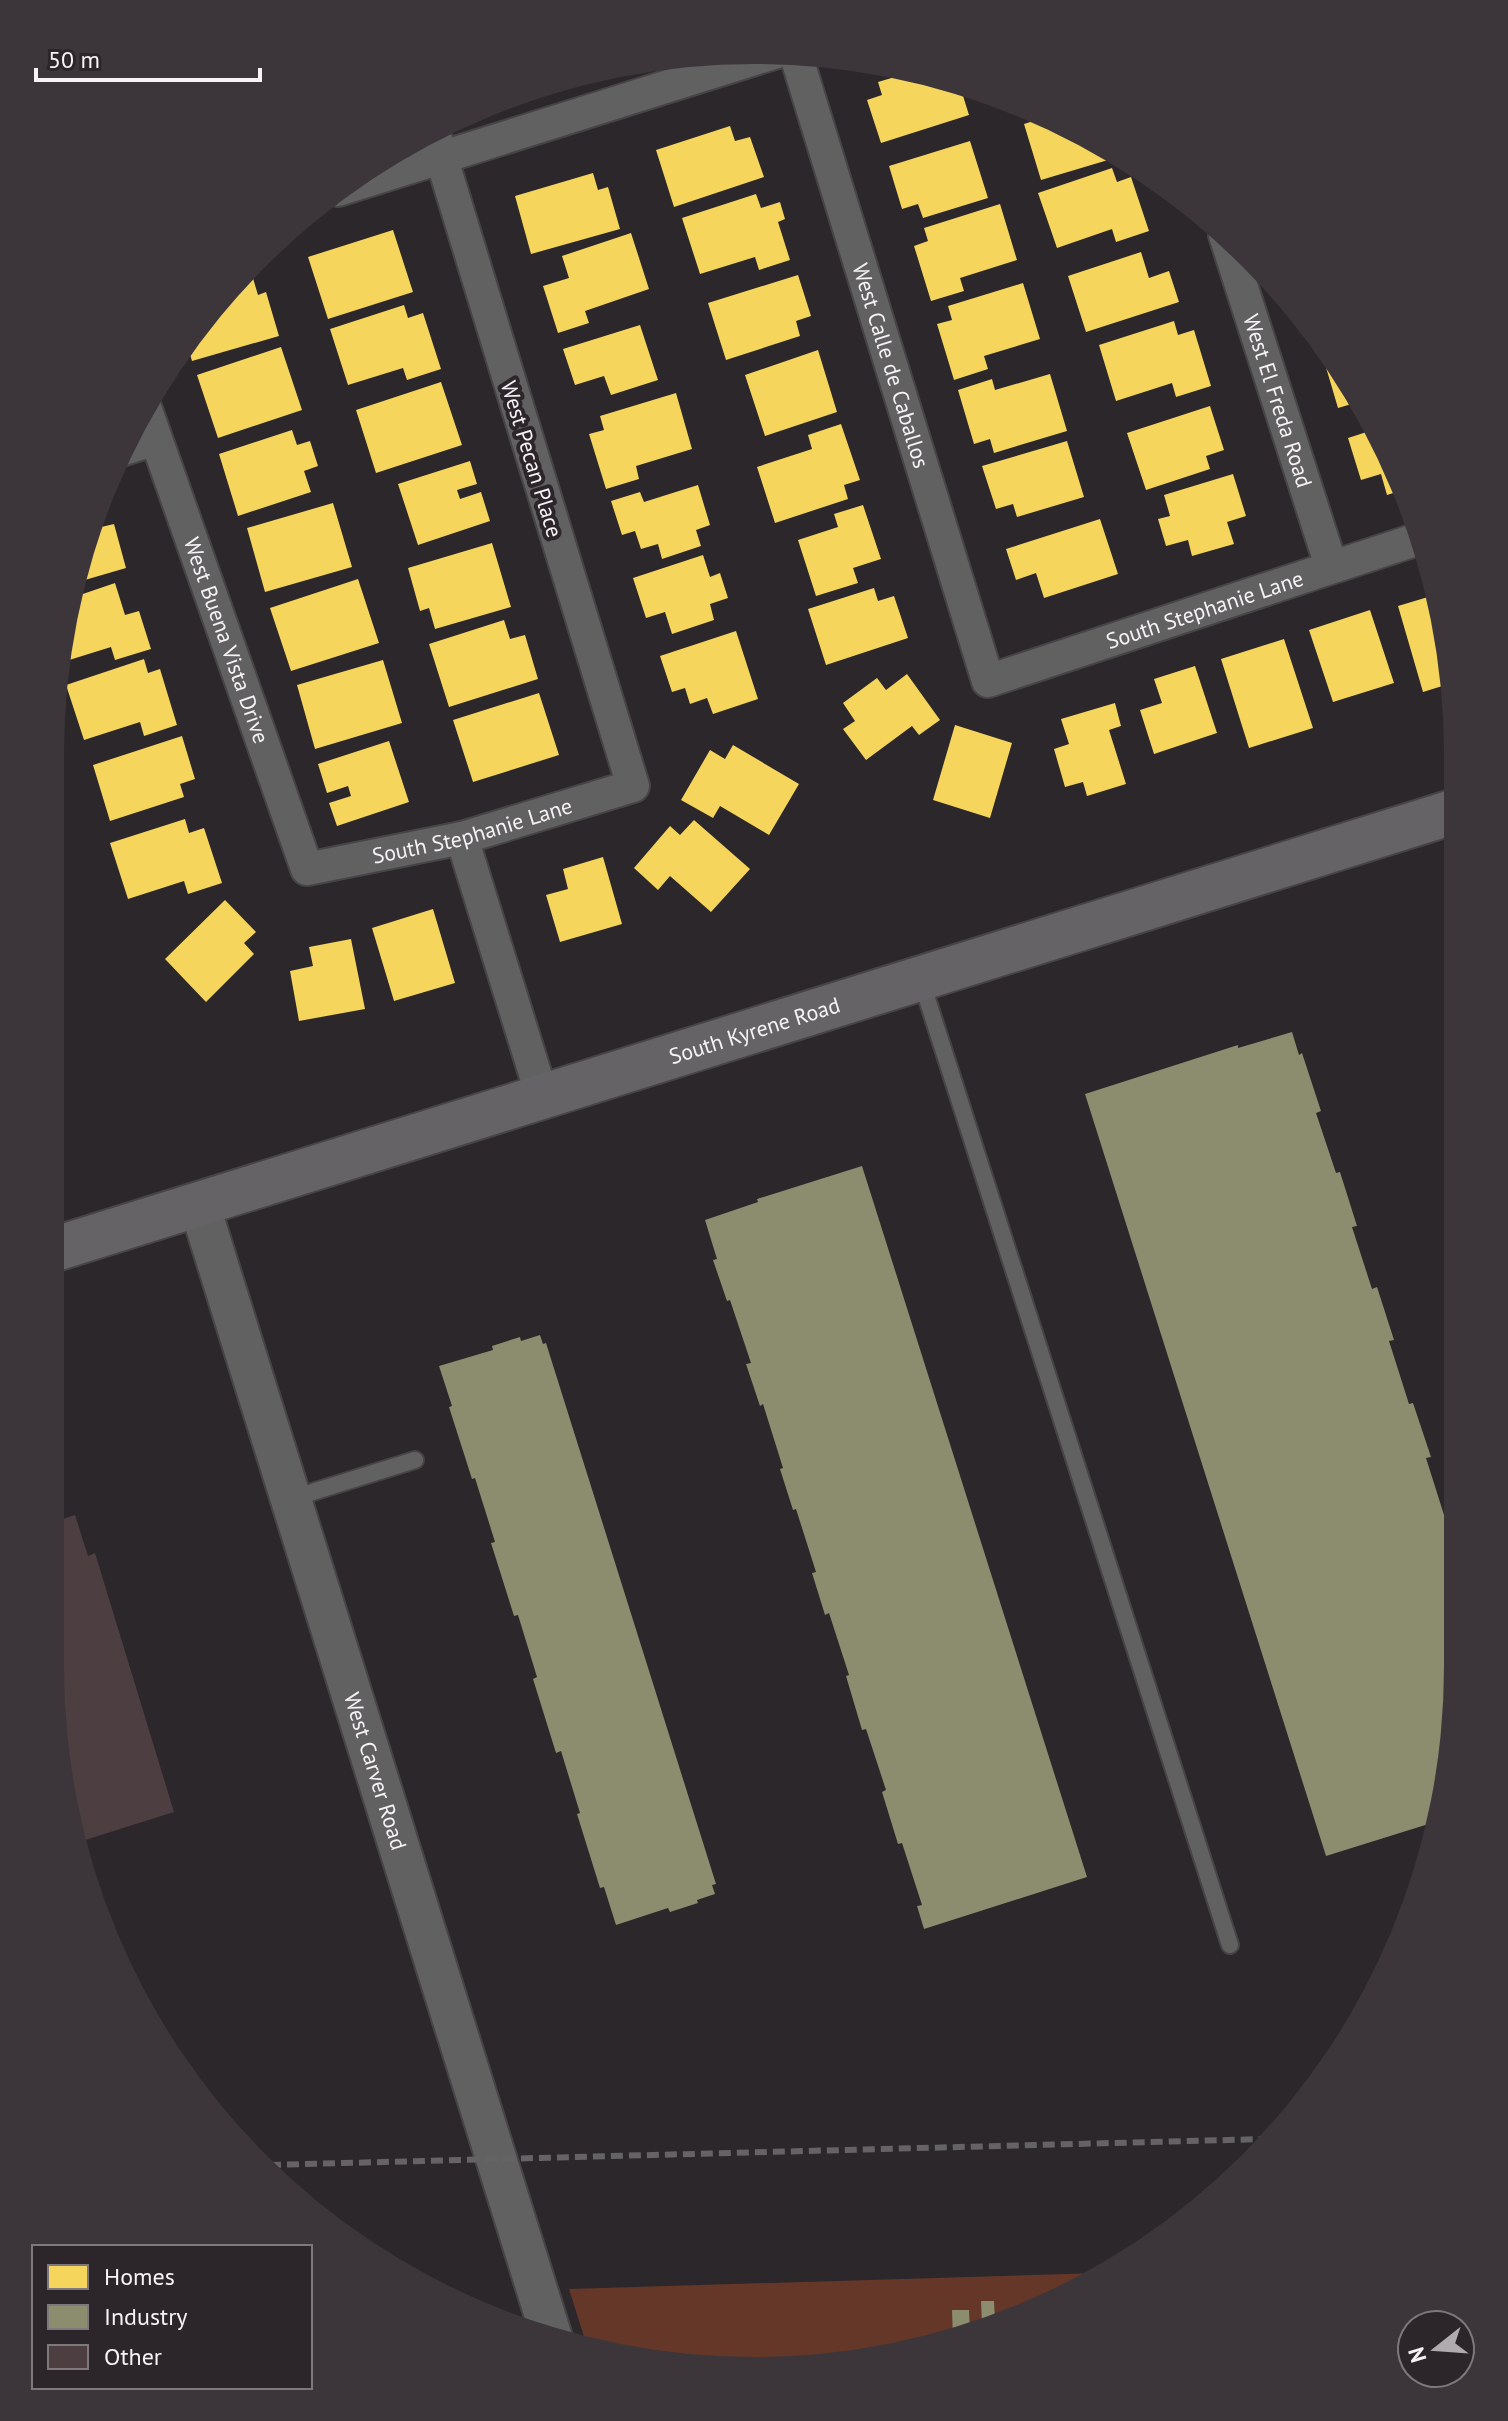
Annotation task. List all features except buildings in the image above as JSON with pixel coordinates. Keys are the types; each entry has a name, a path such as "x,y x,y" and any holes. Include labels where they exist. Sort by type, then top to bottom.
{"main road":[{"name":"South Kyrene Road","path":"64,1246 1444,815"}],"street":[{"path":"405,159 436,144 731,65"},
{"name":"West Calle de Caballos","path":"799,65 988,681"},
{"name":"West Pecan Place","path":"436,144 633,786"},
{"name":"West El Freda Road","path":"1232,256 1331,566"},
{"name":"West Buena Vista Drive","path":"151,425 307,869"},
{"name":"South Stephanie Lane","path":"988,681 1410,541"},
{"name":"South Stephanie Lane","path":"307,869 462,838 633,786"},
{"path":"462,838 542,1096"},
{"name":"West Carver Road","path":"199,1204 548,2325"}],"lane":[{"path":"921,978 1230,1945"},
{"path":"290,1499 415,1460"}],"shaded area":[{"path":"1083,2274 1018,2304 933,2333 889,2344 799,2356 709,2356 619,2344 584,2335 569,2289"}],"railway":[{"path":"276,2165 1257,2139"}]}
